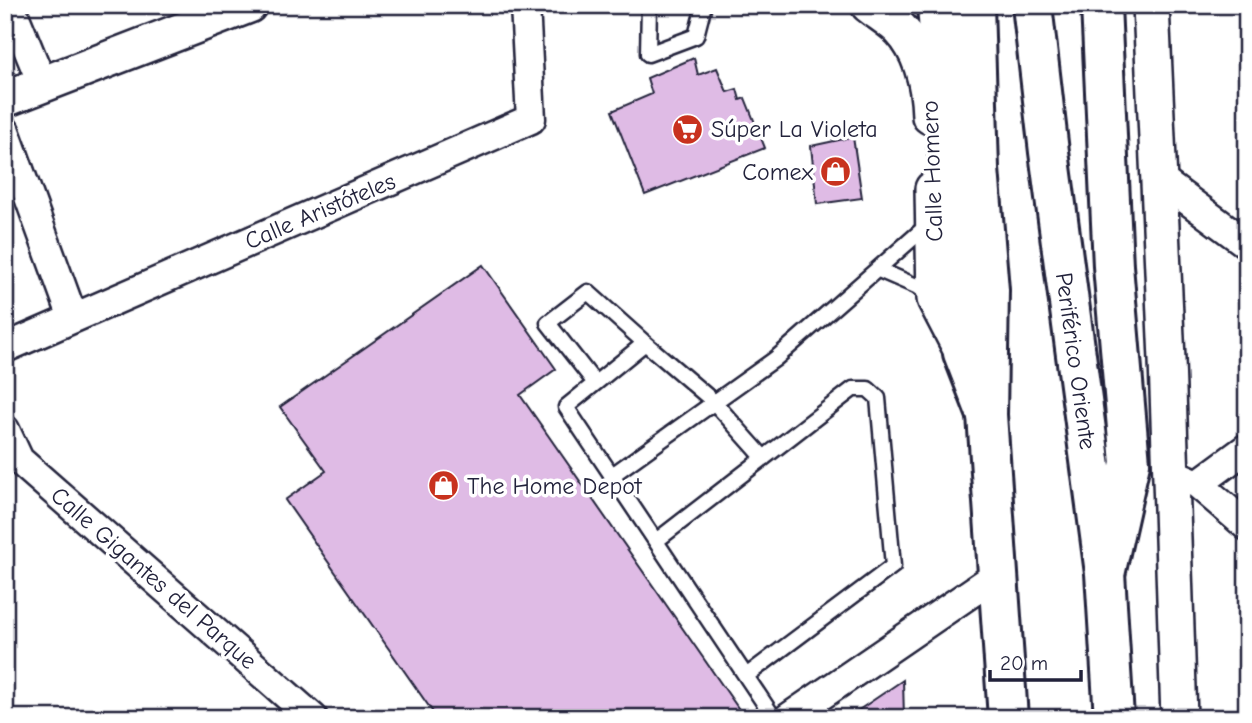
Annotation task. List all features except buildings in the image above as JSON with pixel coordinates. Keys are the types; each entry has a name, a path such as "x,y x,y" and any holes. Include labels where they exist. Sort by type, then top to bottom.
{"main road":[{"path":"937,5 963,353 987,415"},
{"path":"974,5 979,169 989,290 987,415 1008,718"},
{"name":"Periférico Oriente","path":"1032,5 1105,573 1114,718"},
{"path":"1101,5 1113,267 1130,463 1105,573"}],"street":[{"path":"10,5 42,83"},
{"path":"5,99 249,5"},
{"name":"Calle Aristóteles","path":"5,348 531,119 525,5"},
{"name":"Calle Homero","path":"869,5 900,30 918,56 929,90 935,219 935,299 963,353"},
{"path":"1151,5 1167,360 1184,478 1179,718"},
{"path":"5,131 74,318"},
{"path":"1158,178 1247,244"},
{"path":"1130,463 1167,360"},
{"name":"Calle Gigantes del Parque","path":"5,430 19,460 313,718"},
{"path":"1184,478 1247,448"},
{"path":"1184,478 1247,526"},
{"path":"788,718 997,575"}],"lane":[{"path":"649,5 648,54 696,36 704,5"},
{"path":"611,476 775,359 935,219"},
{"path":"879,270 916,286 935,299"},
{"path":"595,383 548,323 588,292 713,401 764,458"},
{"path":"645,343 565,407 774,718"},
{"path":"656,541 853,389 868,389 878,398 893,566 746,676"}],"place":[{"name":"Súper La Violeta","path":"688,129"},
{"name":"Comex","path":"836,172"},
{"name":"The Home Depot","path":"444,486"}]}
